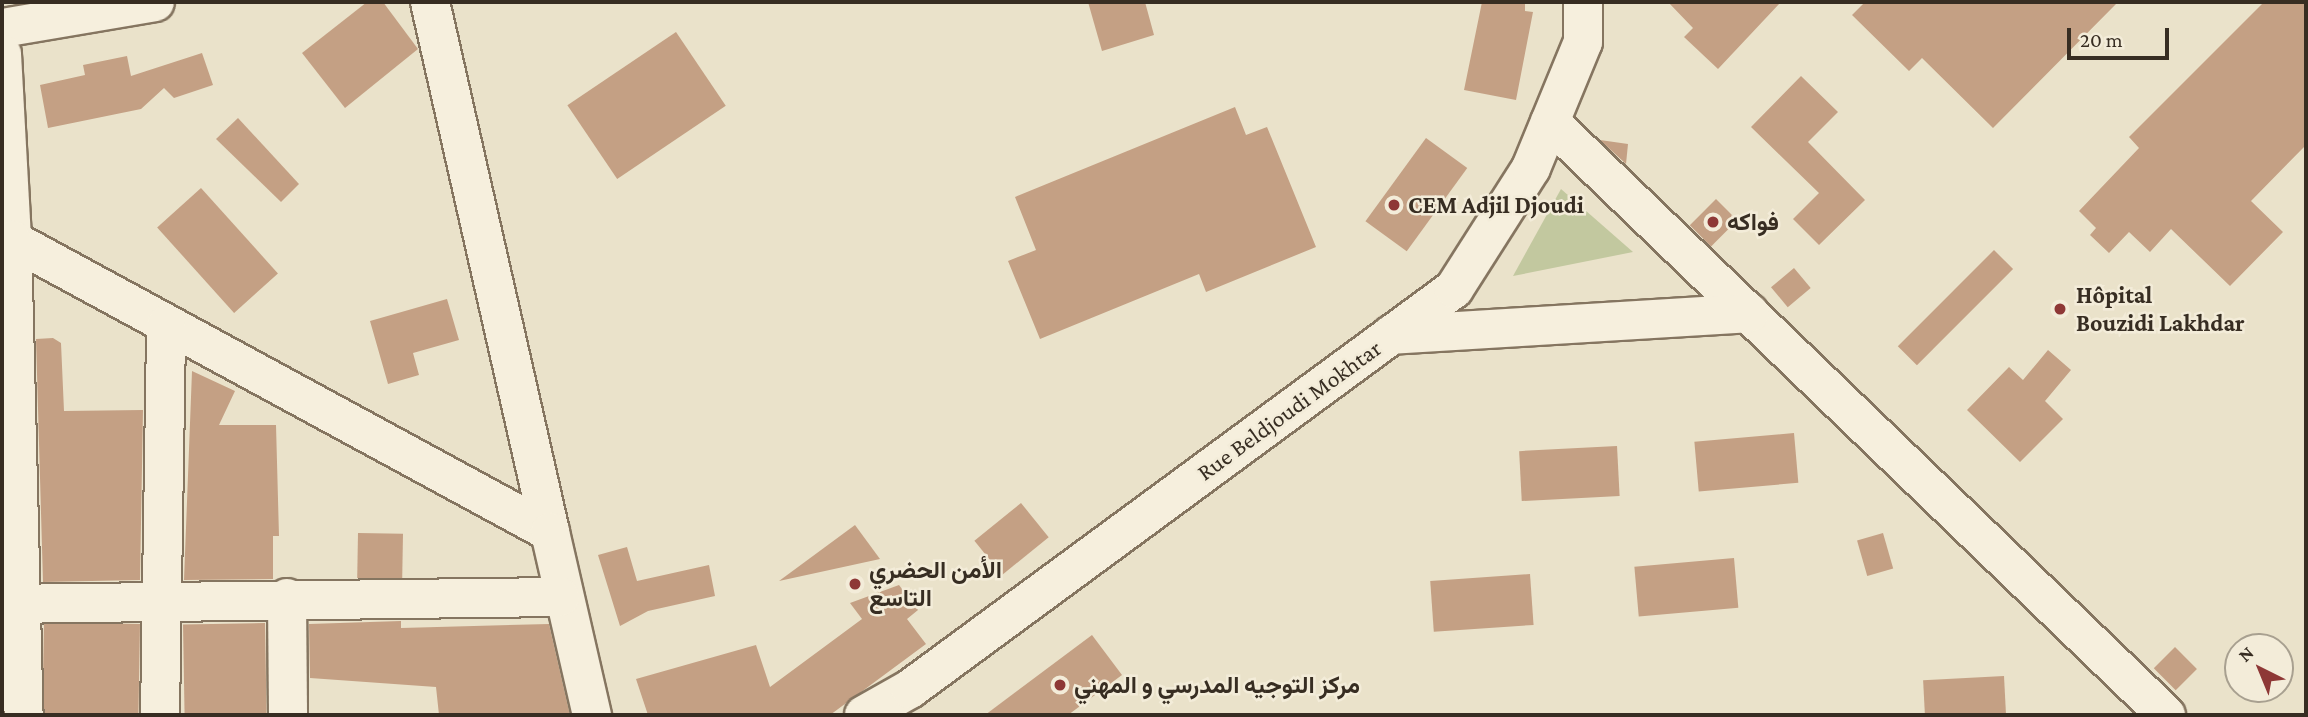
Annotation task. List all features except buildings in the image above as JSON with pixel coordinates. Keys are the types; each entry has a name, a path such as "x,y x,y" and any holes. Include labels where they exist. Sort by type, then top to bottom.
{"street":[{"path":"2,28 155,2"},
{"path":"430,2 550,532 560,597 592,715"},
{"name":"Rue Beldjoudi Mokhtar","path":"864,715 910,690 1454,289 1531,168 1583,42 1583,2"},
{"path":"2,54 12,240 11,604 24,715"},
{"path":"1550,122 2166,715"},
{"path":"12,240 550,532"},
{"path":"1391,335 1749,313"},
{"path":"160,715 166,325"},
{"path":"11,604 162,598 560,597"},
{"path":"287,598 288,715"}],"green space":[{"path":"1561,189 1633,252 1513,276"}],"place":[{"name":"CEM Adjil Djoudi","path":"1394,205"},
{"name":"فواكه","path":"1713,222"},
{"name":"Hôpital Bouzidi Lakhdar","path":"2060,309"},
{"name":"الأمن الحضري التاسع","path":"855,584"},
{"name":"مركز التوجيه المدرسي و المهني","path":"1060,685"}]}
